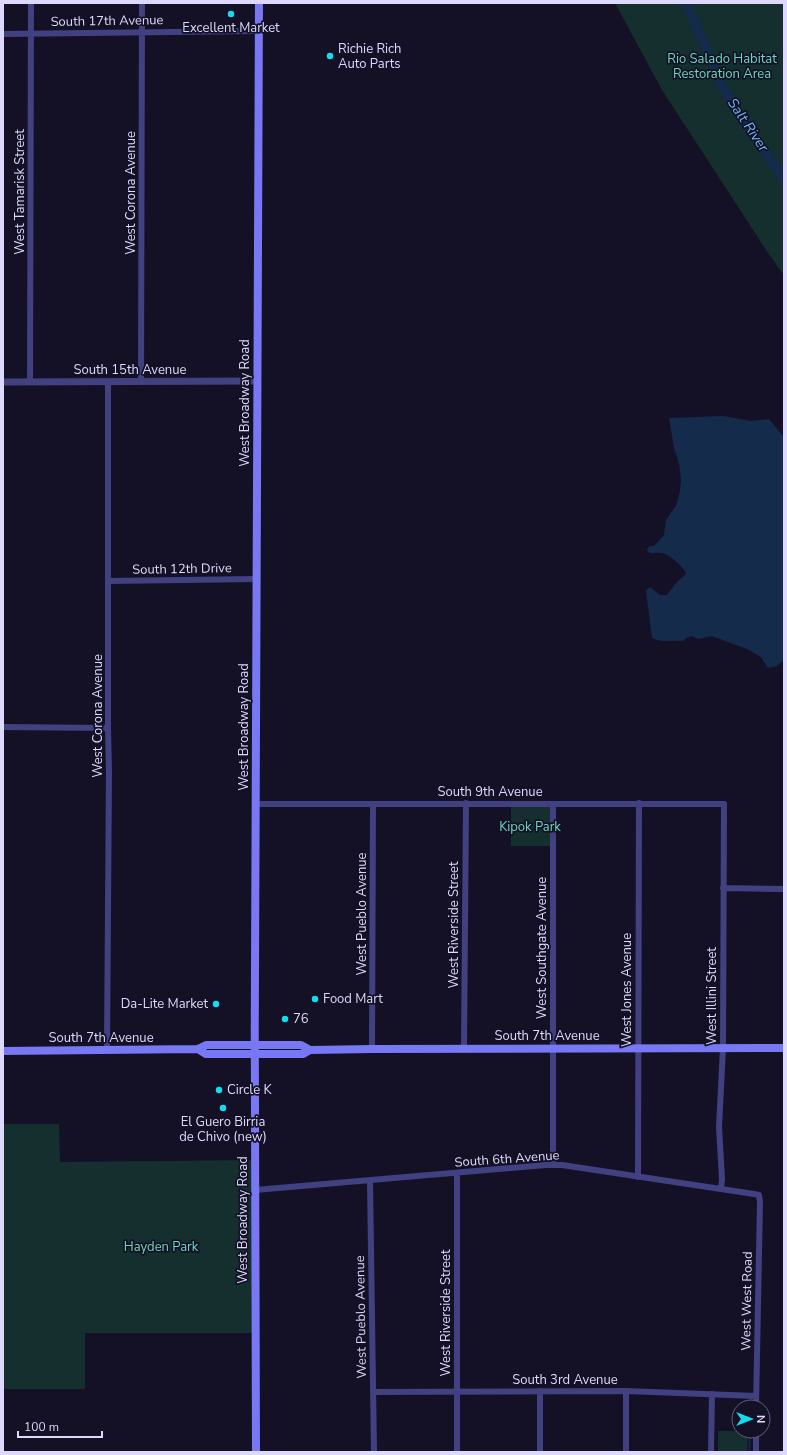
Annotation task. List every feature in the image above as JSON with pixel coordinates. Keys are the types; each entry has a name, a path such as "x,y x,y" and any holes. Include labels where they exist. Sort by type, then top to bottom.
{"main road":[{"name":"West Broadway Road","path":"256,1452 255,804 259,3"},
{"name":"South 7th Avenue","path":"3,1051 198,1049 206,1045 301,1045 310,1050"},
{"name":"South 7th Avenue","path":"198,1049 206,1054 303,1054 310,1050 372,1049 784,1048"}],"street":[{"name":"West Tamarisk Street","path":"30,382 31,3"},
{"name":"West Corona Avenue","path":"141,382 142,3"},
{"name":"South 17th Avenue","path":"3,34 259,31"},
{"name":"South 15th Avenue","path":"3,382 257,381"},
{"name":"West Corona Avenue","path":"107,1050 109,780 108,382"},
{"name":"South 12th Drive","path":"108,581 256,579"},
{"path":"3,726 108,728"},
{"name":"West Riverside Street","path":"464,1048 466,803"},
{"name":"West Jones Avenue","path":"638,1177 637,1048 639,803"},
{"name":"South 9th Avenue","path":"255,804 724,804"},
{"name":"West Pueblo Avenue","path":"372,1049 373,804"},
{"name":"West Southgate Avenue","path":"553,804 553,1165"},
{"name":"West Illini Street","path":"720,1189 722,1179 719,1127 723,1048 724,804"},
{"path":"723,888 784,889"},
{"name":"South 6th Avenue","path":"255,1190 553,1165 759,1195"},
{"name":"West Riverside Street","path":"457,1452 458,1173"},
{"name":"West Pueblo Avenue","path":"370,1181 374,1452"},
{"name":"West West Road","path":"756,1396 759,1195"},
{"path":"540,1391 540,1452"},
{"path":"626,1391 626,1452"},
{"name":"South 3rd Avenue","path":"373,1392 626,1391 756,1396"},
{"path":"712,1394 712,1452"},
{"path":"756,1439 756,1452"}],"green space":[{"name":"Rio Salado Habitat Restoration Area","path":"615,3 784,3 784,275 768,253 662,90"},
{"name":"Kipok Park","path":"511,807 550,807 550,846 511,846"},
{"name":"Hayden Park","path":"3,1124 59,1124 60,1162 254,1160 256,1333 85,1333 85,1389 3,1389"},
{"path":"718,1431 731,1431 731,1439 748,1439 747,1452 718,1452"}],"water":[{"path":"723,416 751,421 769,419 782,435 784,435 784,660 777,666 768,668 761,657 747,649 712,636 698,639 692,636 683,641 663,641 652,638 646,591 650,587 660,595 667,595 676,583 686,574 680,565 669,556 662,553 648,552 647,549 650,546 654,546 664,535 666,520 676,506 680,491 681,480 679,463 674,448 669,418"}],"waterway":[{"name":"Salt River","path":"686,3 723,88 735,109 784,179"},
{"path":"749,1452 750,1439"}],"place":[{"name":"Excellent Market","path":"231,14"},
{"name":"Richie Rich Auto Parts","path":"330,56"},
{"name":"Food Mart","path":"315,999"},
{"name":"Da-Lite Market","path":"216,1004"},
{"name":"76","path":"285,1019"},
{"name":"Circle K","path":"219,1090"},
{"name":"El Guero Birria de Chivo (new)","path":"223,1108"}]}
